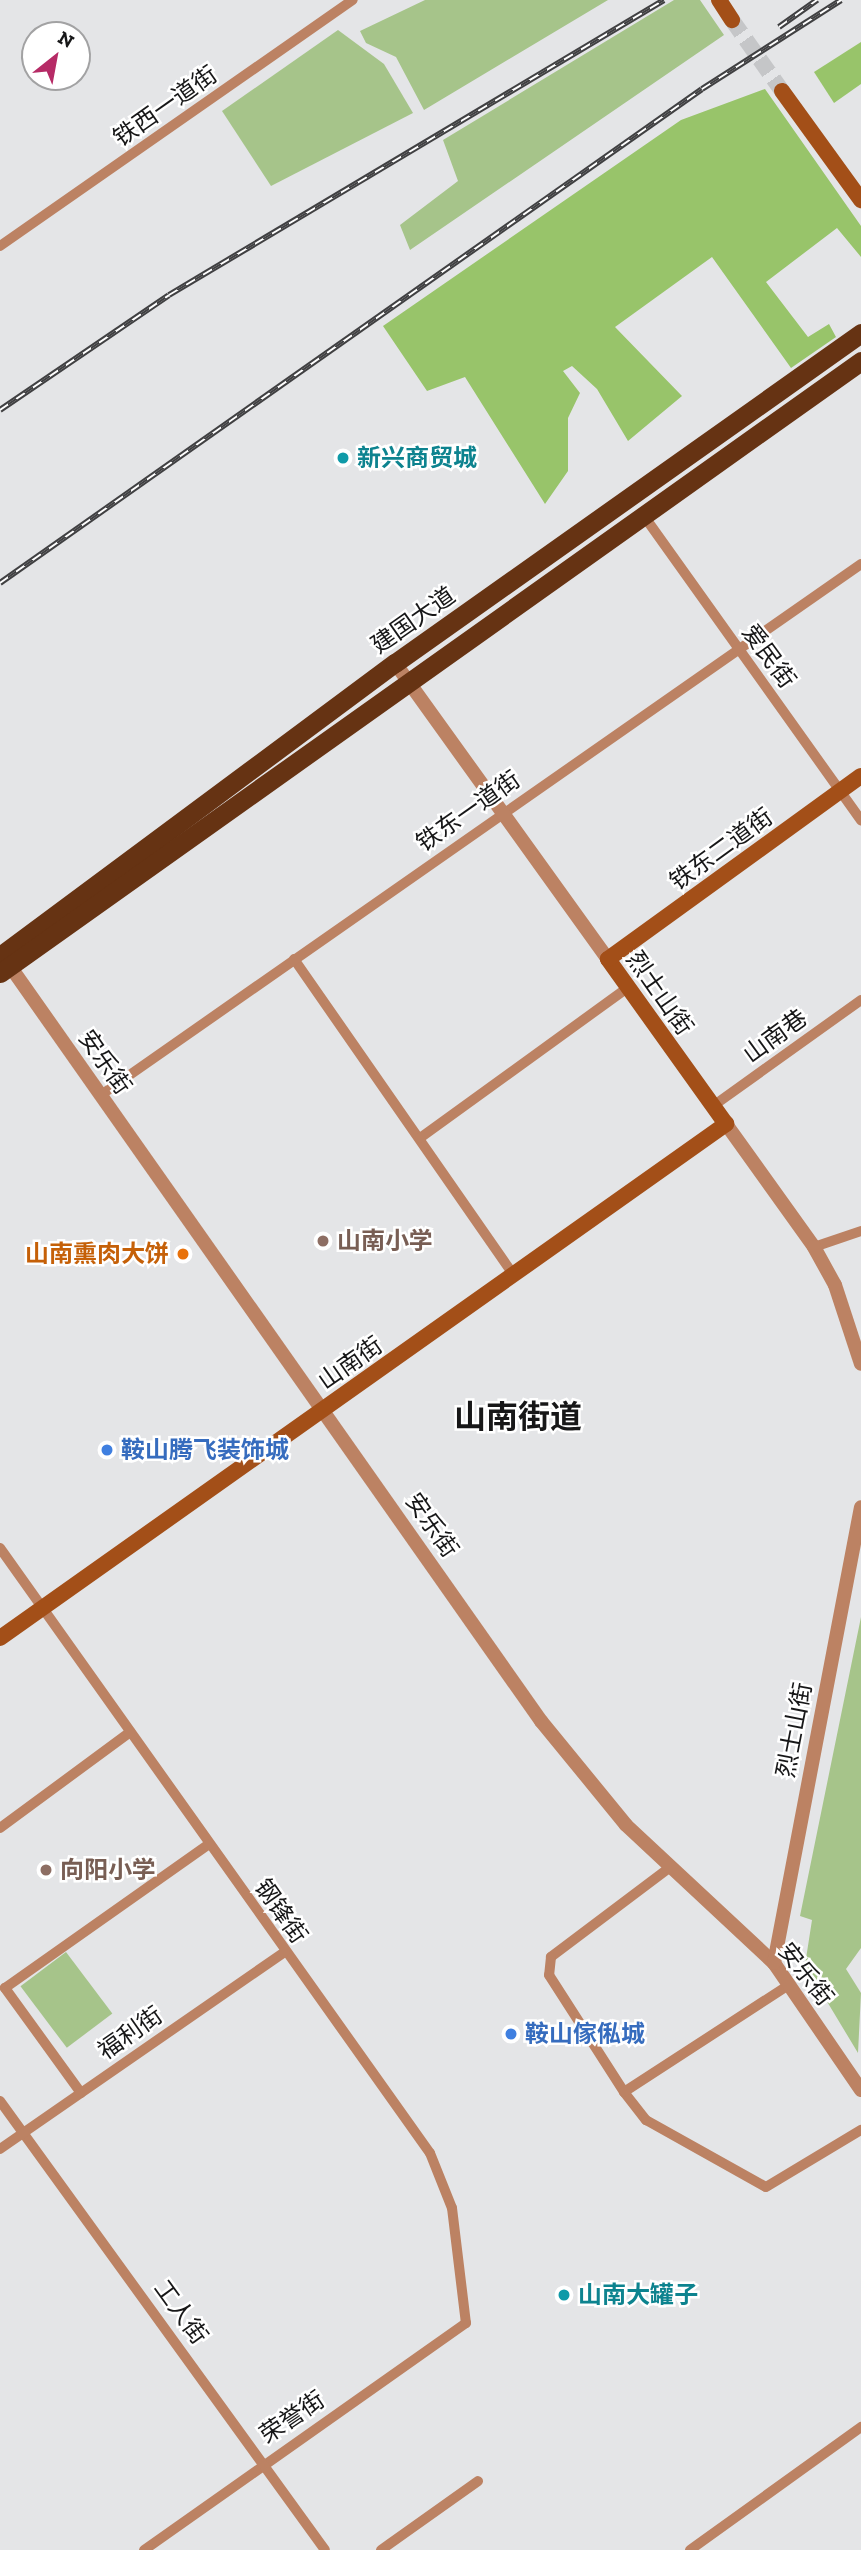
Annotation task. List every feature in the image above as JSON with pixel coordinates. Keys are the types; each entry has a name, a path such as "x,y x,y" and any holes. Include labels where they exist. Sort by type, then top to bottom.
{"highway":[{"name":"建国大道","path":"3,962 395,663 861,333"},
{"name":"建国大道","path":"3,962 410,682 861,361"}],"main road":[{"path":"719,0 732,20"},
{"path":"782,91 861,200"},
{"name":"铁东二道街","path":"608,959 861,776"},
{"name":"烈士山街","path":"608,959 726,1124"},
{"name":"山南街","path":"0,1639 726,1124"}],"street":[{"name":"铁西一道街","path":"0,246 353,0"},
{"name":"爱民街","path":"643,516 861,820"},
{"name":"铁东一道街","path":"101,1095 861,564"},
{"name":"烈士山街","path":"395,663 608,959"},
{"path":"294,959 514,1275"},
{"name":"安乐街","path":"3,962 101,1095 541,1721 669,1868 774,1963 861,2090"},
{"path":"420,1138 627,988"},
{"name":"山南巷","path":"713,1106 861,1000"},
{"name":"烈士山街","path":"726,1124 814,1247 835,1285 861,1364"},
{"path":"814,1247 861,1231"},
{"name":"烈士山街","path":"774,1963 861,1507"},
{"name":"钢锋街","path":"0,1548 444,2178 466,2323"},
{"path":"0,1828 130,1732"},
{"path":"81,2093 5,1987 209,1844"},
{"path":"669,1868 551,1957 548,1975 624,2092 646,2120 766,2187 861,2130"},
{"name":"福利街","path":"0,2149 284,1952"},
{"path":"624,2092 790,1984"},
{"name":"工人街","path":"0,2101 264,2461 326,2550"},
{"name":"荣誉街","path":"144,2550 264,2461 466,2323"},
{"path":"690,2550 861,2427"},
{"path":"381,2550 478,2481"}],"green space":[{"path":"425,0 608,0 424,110 396,57 366,43 360,31"},
{"path":"674,0 700,0 724,35 410,250 400,225 458,181 443,140"},
{"path":"338,30 384,64 413,113 271,186 222,111"},
{"path":"861,42 861,84 834,103 814,72"},
{"path":"765,89 861,226 861,257 837,228 766,282 808,337 829,324 836,337 791,368 712,257 615,327 682,396 628,441 597,389 572,366 563,371 580,393 568,418 568,471 545,504 465,377 427,391 383,326 681,120"},
{"path":"861,1617 861,1948 846,1969 861,1993 858,2053 805,1965 812,1920 800,1916"},
{"path":"66,1952 112,2013 67,2048 20,1986"}],"tunnel":[{"path":"732,20 782,91"}],"railway":[{"path":"0,410 169,295 664,0"},
{"path":"779,27 817,0"},
{"path":"0,583 702,89 841,0"}],"place":[{"name":"新兴商贸城","path":"343,458"},
{"name":"山南小学","path":"323,1241"},
{"name":"山南熏肉大饼","path":"183,1254"},
{"name":"鞍山腾飞装饰城","path":"107,1450"},
{"name":"向阳小学","path":"46,1870"},
{"name":"鞍山傢俬城","path":"511,2034"},
{"name":"山南大罐子","path":"564,2295"}],"district":[{"name":"山南街道","path":"518,1417"}]}
